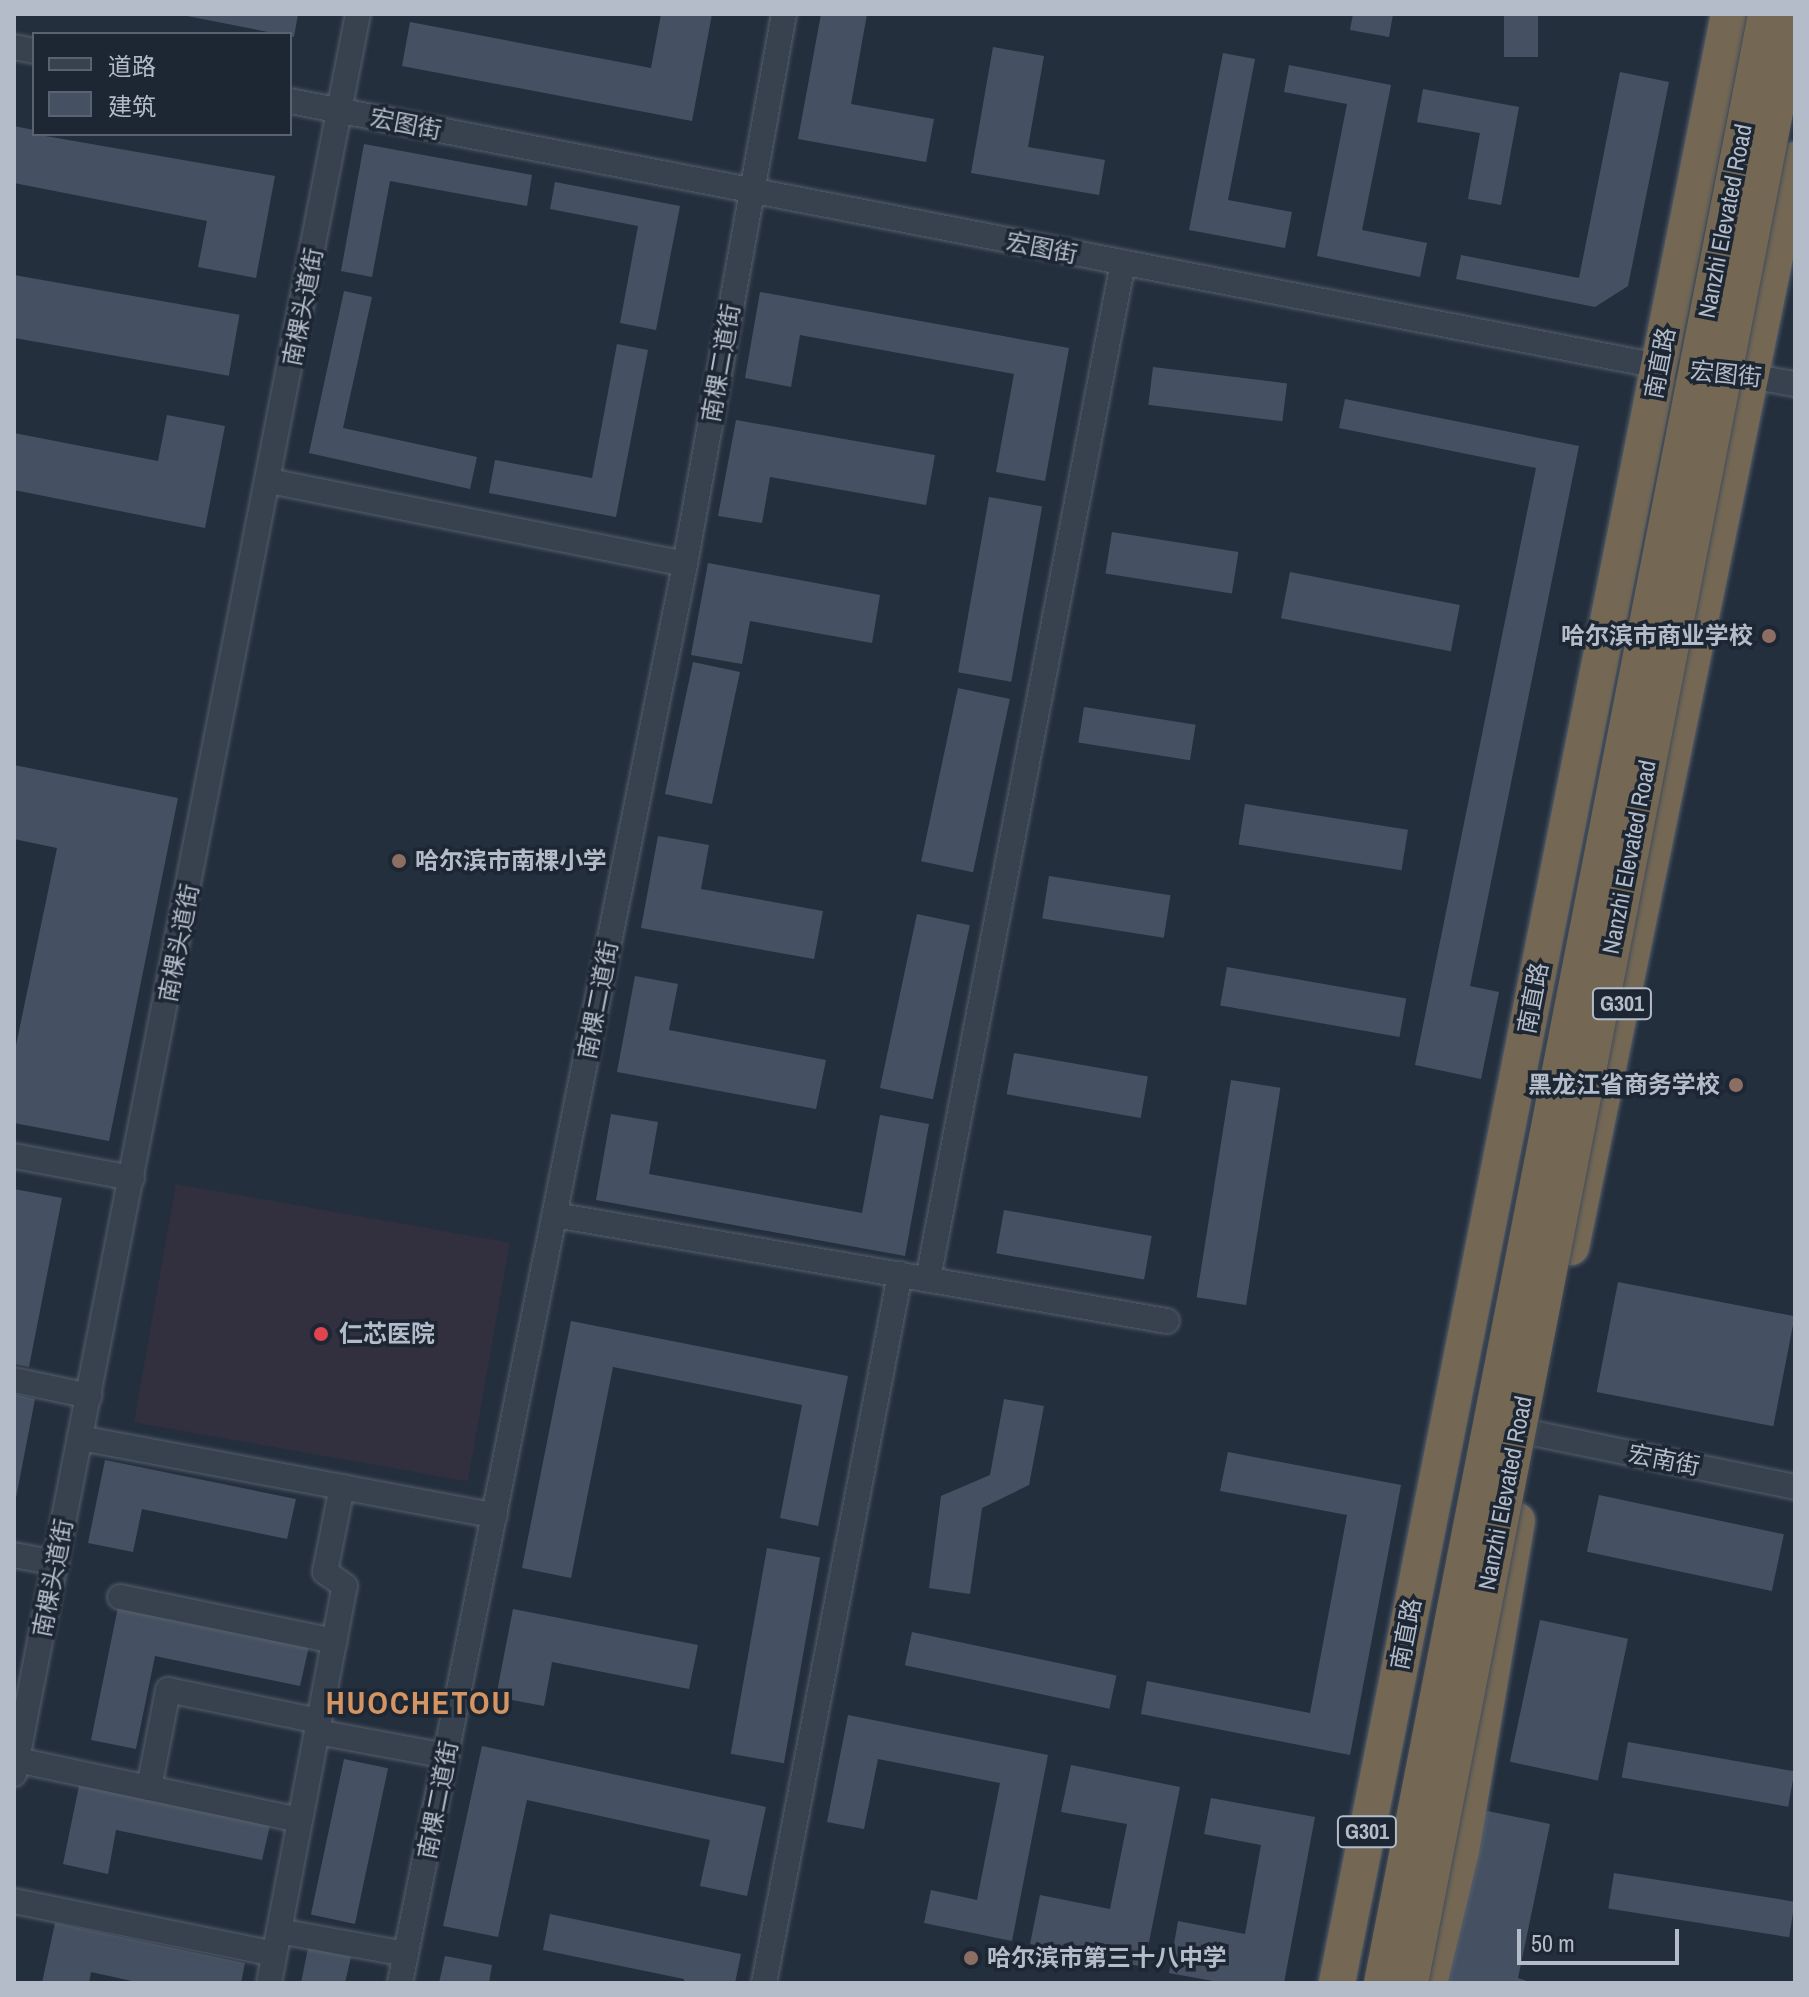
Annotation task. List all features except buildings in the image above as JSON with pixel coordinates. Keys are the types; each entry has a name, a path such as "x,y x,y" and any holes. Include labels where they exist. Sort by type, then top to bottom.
{"highway":[{"name":"南直路","path":"1337,1983 1729,14"},
{"name":"Nanzhi Elevated Road","path":"1382,1983 1766,14"},
{"name":"Nanzhi Elevated Road","path":"1410,1983 1794,14"},
{"name":"G301","path":"1429,1983 1461,1851 1532,1433 1754,376 1795,160"}],"street":[{"name":"南棵头道街","path":"15,1767 21,1699 56,1563 270,481 358,14"},
{"name":"南棵二道街","path":"400,1983 685,564 784,14"},
{"name":"宏图街","path":"292,101 1659,368 1754,376 1795,384"},
{"path":"928,1279 1123,263"},
{"path":"270,481 685,564"},
{"path":"14,1156 132,1178"},
{"path":"555,1215 1167,1321"},
{"path":"764,1983 900,1274"},
{"path":"14,1380 89,1396"},
{"name":"宏南街","path":"1532,1433 1795,1487"},
{"path":"80,1438 495,1516"},
{"path":"269,1983 345,1586 325,1572 342,1487"},
{"path":"14,1555 56,1563"},
{"path":"120,1597 335,1641"},
{"path":"149,1788 168,1690 447,1756"},
{"path":"15,1767 149,1788 300,1820"},
{"path":"14,1901 277,1942 406,1954"}],"shaded area":[{"name":"仁芯医院","path":"176,1184 510,1243 468,1481 134,1422"}],"place":[{"name":"哈尔滨市商业学校","path":"1769,636"},
{"name":"哈尔滨市南棵小学","path":"399,861"},
{"name":"黑龙江省商务学校","path":"1736,1085"},
{"name":"仁芯医院","path":"321,1334"},
{"name":"哈尔滨市第三十八中学","path":"971,1958"}],"district":[{"name":"HUOCHETOU","path":"419,1703"}]}
